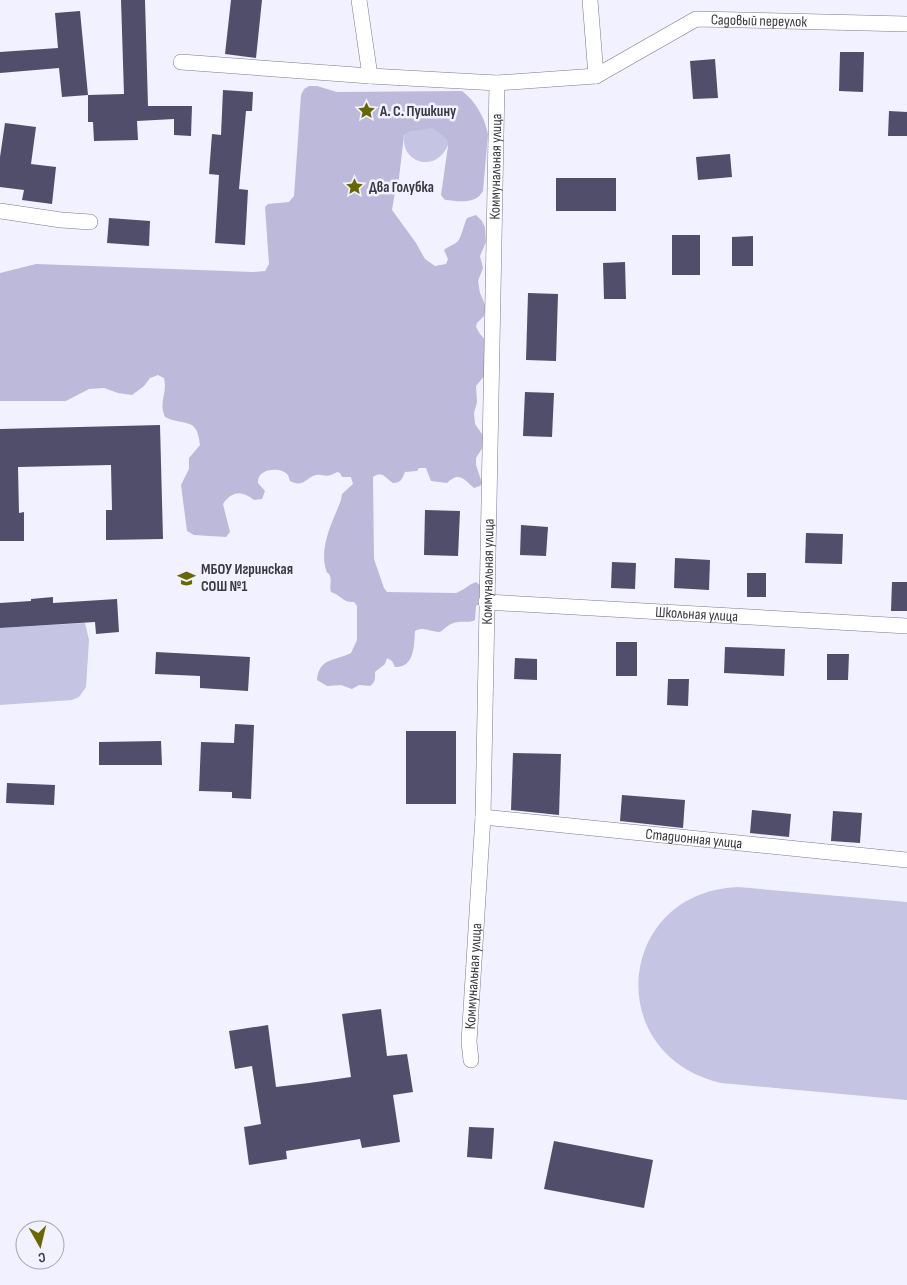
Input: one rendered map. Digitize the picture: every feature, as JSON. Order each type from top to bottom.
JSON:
[{"type":"street","points":[[359,0],[370,76]]},
{"type":"street","points":[[181,62],[497,83],[596,76],[590,0]]},
{"type":"street","name":"Садовый переулок","points":[[596,76],[696,20],[907,24]]},
{"type":"street","name":"Коммунальная улица","points":[[471,1060],[469,1042],[483,817],[497,83]]},
{"type":"street","points":[[0,211],[61,220],[90,222]]},
{"type":"street","name":"Школьная улица","points":[[486,602],[907,626]]},
{"type":"street","name":"Стадионная улица","points":[[483,817],[907,860]]},
{"type":"shaded area","points":[[309,86],[317,86],[337,92],[462,91],[479,110],[488,134],[483,191],[476,198],[461,201],[445,200],[441,195],[448,146],[447,139],[433,128],[411,131],[404,135],[399,178],[392,210],[425,259],[435,266],[446,264],[448,259],[444,250],[458,241],[467,218],[476,215],[485,227],[486,242],[480,256],[483,268],[478,281],[480,293],[486,307],[484,316],[477,323],[476,327],[487,342],[485,375],[476,386],[477,402],[474,413],[475,424],[484,440],[483,447],[476,458],[476,465],[482,483],[474,488],[464,479],[458,477],[451,479],[447,483],[431,481],[426,468],[405,472],[401,480],[396,483],[379,474],[373,477],[374,559],[387,592],[456,593],[476,582],[482,587],[482,602],[476,606],[475,620],[452,623],[440,632],[424,629],[415,631],[412,654],[406,664],[395,667],[392,661],[387,658],[385,664],[375,672],[375,680],[370,686],[359,685],[352,689],[341,685],[327,686],[317,680],[318,673],[325,663],[351,653],[357,640],[357,606],[354,602],[347,601],[331,592],[331,578],[324,561],[328,534],[342,494],[353,484],[351,477],[342,477],[337,472],[327,476],[316,475],[303,483],[298,483],[290,481],[288,475],[284,472],[270,470],[261,474],[259,478],[258,483],[265,491],[262,499],[254,500],[238,493],[230,496],[223,504],[230,532],[226,537],[194,535],[187,531],[181,485],[189,469],[189,458],[200,445],[193,426],[165,417],[162,406],[165,389],[164,378],[158,375],[150,378],[144,386],[132,395],[104,388],[89,389],[66,401],[0,401],[0,273],[36,264],[265,271],[269,264],[265,207],[268,204],[289,202],[294,196],[301,95],[304,89]]},
{"type":"shaded area","points":[[438,121],[449,142],[444,153],[436,159],[427,162],[411,157],[406,150],[404,140],[406,129]]},
{"type":"shaded area","points":[[85,623],[89,640],[86,687],[79,697],[72,700],[0,705],[0,628]]},
{"type":"shaded area","points":[[738,887],[907,902],[907,1100],[721,1083],[682,1067],[656,1041],[641,1010],[639,976],[647,944],[667,916],[697,896]]},
{"type":"building","points":[[121,0],[145,0],[148,106],[192,106],[191,136],[174,135],[174,119],[137,121],[138,140],[94,141],[93,122],[88,122],[88,95],[124,94]]},
{"type":"building","points":[[231,0],[262,0],[256,58],[225,54]]},
{"type":"building","points":[[80,11],[88,95],[62,97],[59,68],[0,73],[0,52],[58,48],[55,13]]},
{"type":"building","points":[[840,52],[864,52],[863,92],[839,91]]},
{"type":"building","points":[[715,59],[718,98],[693,99],[690,61]]},
{"type":"building","points":[[223,90],[253,92],[252,111],[246,111],[239,189],[248,190],[245,245],[215,243],[219,175],[209,174],[212,134],[221,135]]},
{"type":"building","points":[[889,111],[907,112],[907,136],[888,136]]},
{"type":"building","points":[[5,123],[36,127],[31,164],[56,167],[52,204],[22,200],[24,190],[0,187],[0,157]]},
{"type":"building","points":[[730,154],[732,177],[698,180],[696,157]]},
{"type":"building","points":[[556,178],[616,178],[616,211],[556,211]]},
{"type":"building","points":[[109,218],[150,221],[149,246],[107,243]]},
{"type":"building","points":[[672,235],[700,235],[700,275],[672,275]]},
{"type":"building","points":[[753,236],[753,266],[732,266],[732,237]]},
{"type":"building","points":[[625,262],[626,299],[604,299],[603,263]]},
{"type":"building","points":[[528,293],[558,294],[556,361],[526,360]]},
{"type":"building","points":[[525,392],[554,393],[552,437],[523,436]]},
{"type":"building","points":[[160,425],[163,539],[106,540],[106,510],[112,510],[111,465],[18,467],[19,513],[24,512],[24,541],[0,541],[0,429]]},
{"type":"building","points":[[425,510],[460,511],[458,556],[424,555]]},
{"type":"building","points":[[521,525],[548,527],[546,556],[520,555]]},
{"type":"building","points":[[806,533],[843,534],[842,564],[805,563]]},
{"type":"building","points":[[675,558],[710,560],[709,590],[674,588]]},
{"type":"building","points":[[612,562],[636,563],[635,589],[611,588]]},
{"type":"building","points":[[747,573],[766,573],[766,597],[747,597]]},
{"type":"building","points":[[892,582],[907,582],[907,611],[891,611]]},
{"type":"building","points":[[53,597],[53,603],[117,599],[119,632],[96,634],[95,622],[0,628],[0,603]]},
{"type":"building","points":[[616,642],[637,642],[637,676],[616,676]]},
{"type":"building","points":[[725,647],[785,649],[784,676],[724,673]]},
{"type":"building","points":[[156,652],[250,657],[248,691],[200,688],[200,676],[155,674]]},
{"type":"building","points":[[827,654],[849,654],[848,680],[827,680]]},
{"type":"building","points":[[515,658],[537,659],[537,680],[514,679]]},
{"type":"building","points":[[668,679],[689,679],[688,706],[667,705]]},
{"type":"building","points":[[235,724],[254,725],[251,799],[232,798],[232,792],[199,791],[201,742],[234,743]]},
{"type":"building","points":[[406,731],[456,731],[456,804],[406,804]]},
{"type":"building","points":[[161,741],[162,765],[99,765],[99,742]]},
{"type":"building","points":[[513,753],[561,754],[559,815],[511,810]]},
{"type":"building","points":[[7,783],[55,785],[54,805],[6,803]]},
{"type":"building","points":[[622,795],[685,800],[683,828],[620,821]]},
{"type":"building","points":[[752,810],[791,814],[789,837],[750,833]]},
{"type":"building","points":[[833,811],[862,813],[860,843],[831,841]]},
{"type":"building","points":[[381,1009],[387,1056],[407,1054],[413,1092],[393,1095],[400,1142],[362,1148],[360,1139],[286,1151],[287,1159],[249,1165],[244,1127],[261,1124],[252,1066],[235,1069],[229,1031],[268,1025],[276,1087],[351,1077],[342,1014]]},
{"type":"building","points":[[469,1127],[494,1128],[492,1159],[467,1157]]},
{"type":"building","points":[[554,1141],[653,1160],[644,1208],[544,1189]]},
{"type":"place","name":"А. С. Пушкину","points":[[366,111]]},
{"type":"place","name":"Два Голубка","points":[[355,187]]},
{"type":"place","name":"МБОУ Игринская СОШ №1","points":[[187,578]]}]
